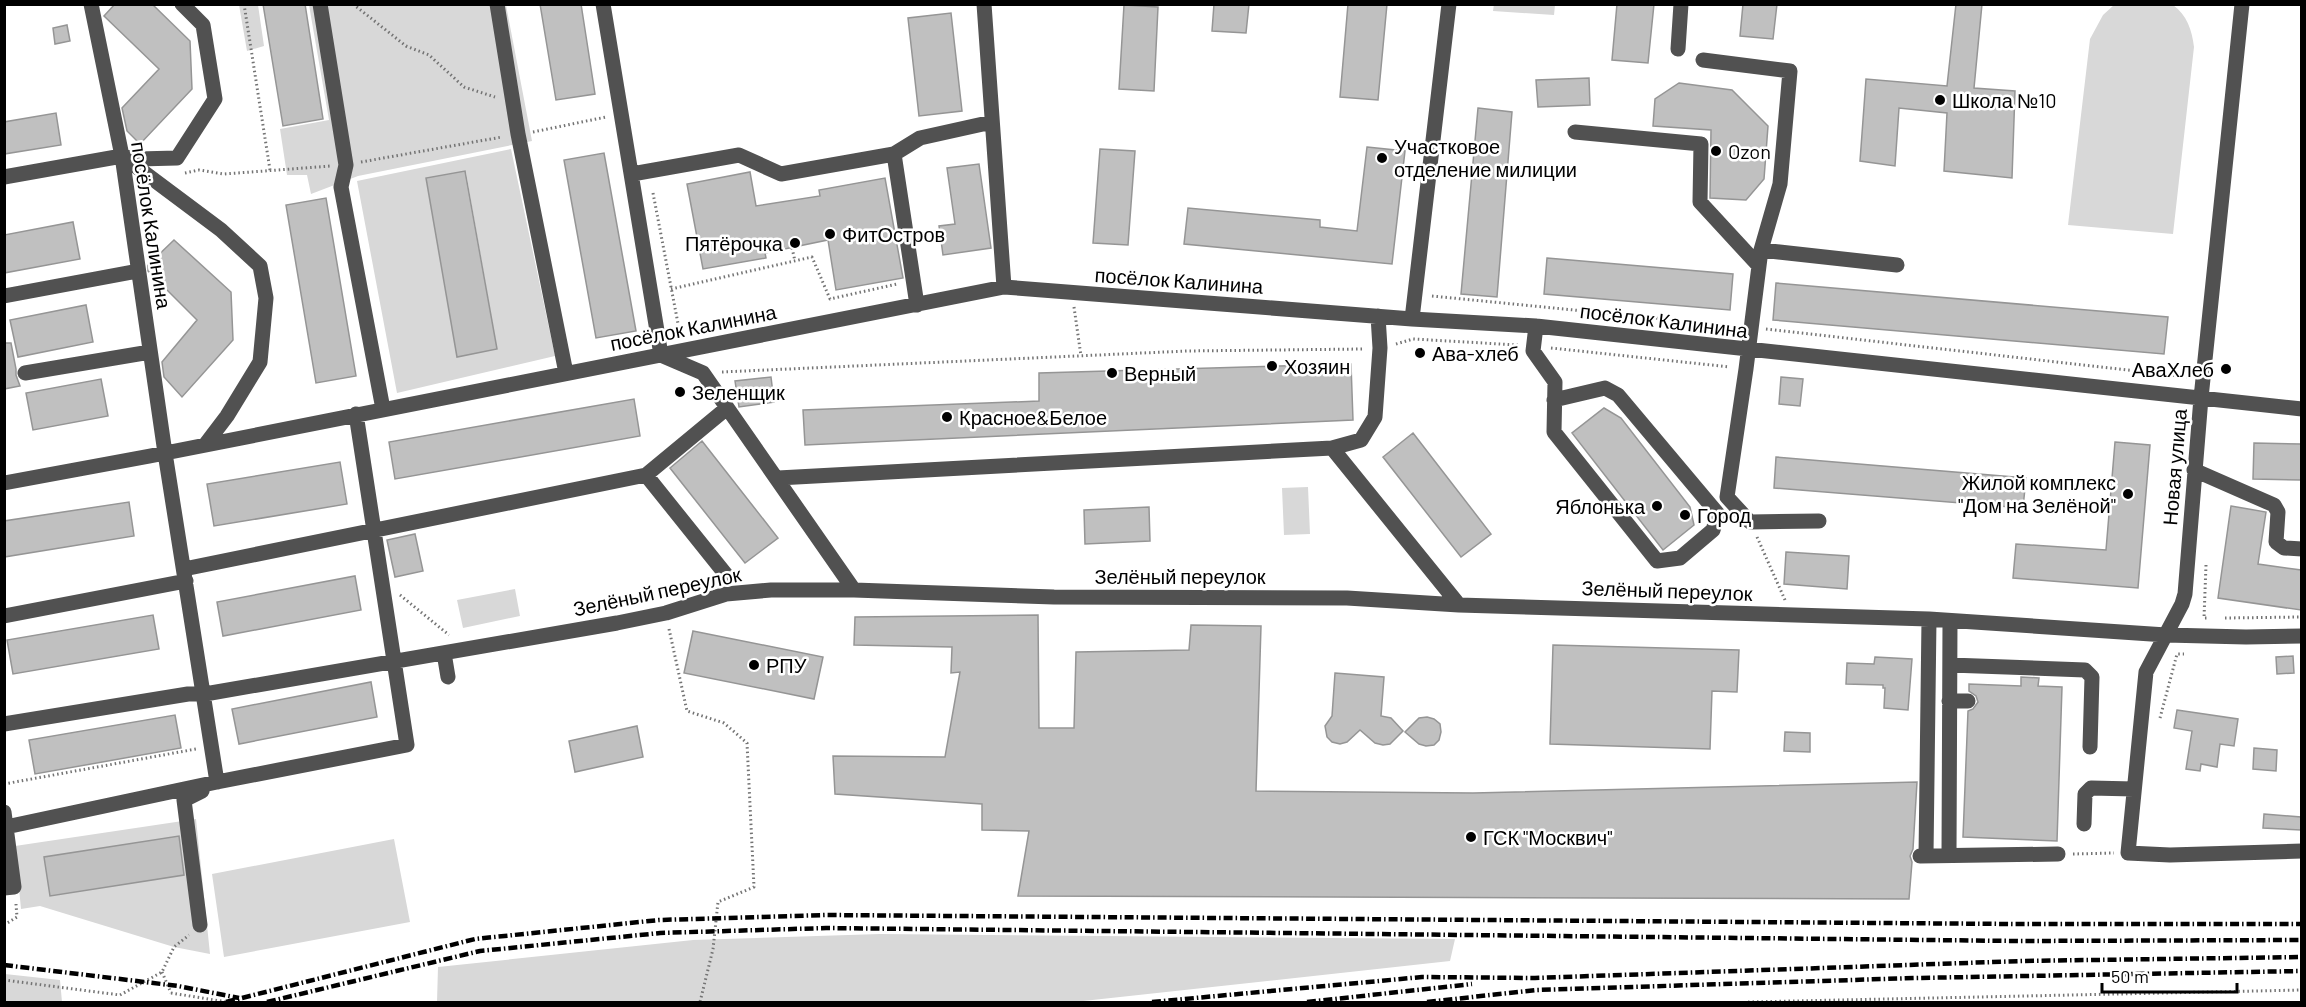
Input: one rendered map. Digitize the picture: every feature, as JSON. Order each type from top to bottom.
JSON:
[{"type":"street","name":"посёлок Калинина","points":[[92,4],[122,156],[165,453],[218,782]]},
{"type":"street","points":[[4,177],[122,156],[138,159],[177,158],[215,99],[203,25],[182,4]]},
{"type":"street","points":[[320,4],[346,165],[341,187],[383,409]]},
{"type":"street","points":[[497,4],[518,134],[567,373]]},
{"type":"street","points":[[603,4],[661,355],[703,373],[854,590]]},
{"type":"street","points":[[984,4],[1004,287]]},
{"type":"street","points":[[1412,319],[1449,4]]},
{"type":"street","points":[[1677,50],[1681,4]]},
{"type":"street","name":"Новая улица","points":[[2128,853],[2146,672],[2185,594],[2194,470],[2242,4]]},
{"type":"street","points":[[1703,60],[1790,71],[1779,184],[1761,250],[1727,497],[1750,522],[1819,521]]},
{"type":"street","points":[[632,174],[739,155],[781,174],[894,154],[920,138],[992,122]]},
{"type":"street","points":[[1575,132],[1701,144],[1700,202],[1759,266]]},
{"type":"street","points":[[894,154],[917,304]]},
{"type":"street","points":[[122,156],[222,230],[260,266],[266,298],[260,362],[226,417],[205,445]]},
{"type":"street","points":[[1761,250],[1897,265]]},
{"type":"street","points":[[4,296],[138,271]]},
{"type":"street","name":"посёлок Калинина","points":[[165,453],[1004,287],[1536,327],[2301,409]]},
{"type":"street","points":[[778,478],[1332,448],[1361,440],[1375,417],[1380,348],[1378,316]]},
{"type":"street","points":[[1536,327],[1533,351],[1555,382],[1554,400],[1554,432],[1657,561],[1680,558],[1713,530],[1718,514],[1618,395],[1605,388],[1554,400]]},
{"type":"street","points":[[25,374],[150,352]]},
{"type":"street","points":[[4,615],[375,530],[646,475],[727,408]]},
{"type":"street","points":[[9,888],[5,820],[407,745],[356,414]]},
{"type":"street","points":[[1332,448],[1459,605]]},
{"type":"street","points":[[4,483],[165,453]]},
{"type":"street","points":[[2194,470],[2274,505],[2278,512],[2276,542],[2284,548],[2301,549]]},
{"type":"street","points":[[646,475],[727,576]]},
{"type":"street","name":"Зелёный переулок","points":[[4,724],[188,694],[204,694],[444,653],[666,613],[726,594],[771,590],[854,590],[1054,597],[1347,598],[1459,605],[1929,619],[2166,635],[2301,636]]},
{"type":"street","points":[[1929,619],[1923,856],[2058,854]]},
{"type":"street","points":[[1949,855],[1950,621]]},
{"type":"street","points":[[444,653],[448,676]]},
{"type":"street","points":[[1950,665],[2085,670],[2092,677],[2090,747]]},
{"type":"street","points":[[1949,700],[1968,701]]},
{"type":"street","points":[[200,925],[184,800],[218,782]]},
{"type":"street","points":[[2084,824],[2087,790],[2091,788],[2134,789]]},
{"type":"street","points":[[2128,853],[2170,855],[2301,851]]},
{"type":"path","points":[[244,4],[270,170]]},
{"type":"path","points":[[353,4],[406,46],[429,55],[464,87],[495,97],[512,97]]},
{"type":"path","points":[[178,174],[199,170],[224,174],[346,165],[622,114]]},
{"type":"path","points":[[649,171],[683,350]]},
{"type":"path","points":[[792,248],[795,261]]},
{"type":"path","points":[[671,289],[812,257],[830,299],[914,280]]},
{"type":"path","points":[[1072,293],[1081,356]]},
{"type":"path","points":[[1415,294],[1751,327],[2203,379]]},
{"type":"path","points":[[703,373],[1187,351],[1380,348],[1413,339],[1533,346],[1746,369]]},
{"type":"path","points":[[1750,522],[1792,615]]},
{"type":"path","points":[[2206,559],[2204,618],[2301,617]]},
{"type":"path","points":[[382,581],[466,649]]},
{"type":"path","points":[[666,613],[687,711],[724,723],[747,744],[754,887],[718,902],[713,949],[700,1002]]},
{"type":"path","points":[[2159,721],[2177,654],[2194,653]]},
{"type":"path","points":[[4,784],[212,746]]},
{"type":"path","points":[[2058,854],[2128,853]]},
{"type":"path","points":[[4,925],[17,917],[9,888]]},
{"type":"path","points":[[4,980],[120,995],[162,972],[174,947]]},
{"type":"path","points":[[162,972],[171,993],[227,1002]]},
{"type":"path","points":[[1748,1002],[2301,990]]},
{"type":"path","points":[[1950,1002],[1951,997]]},
{"type":"shaded area","points":[[1494,4],[1555,5],[1554,15],[1493,11]]},
{"type":"shaded area","points":[[239,5],[258,5],[264,46],[247,51]]},
{"type":"shaded area","points":[[309,5],[506,5],[532,141],[358,176],[311,194],[307,175],[287,175],[280,129],[329,120]]},
{"type":"shaded area","points":[[2114,5],[2173,5],[2185,18],[2192,35],[2194,47],[2173,234],[2068,225],[2090,39],[2103,15]]},
{"type":"shaded area","points":[[511,149],[555,356],[397,393],[357,181]],"holes":[[[466,172],[497,349],[457,356],[426,179]]]},
{"type":"shaded area","points":[[1308,487],[1310,534],[1284,535],[1282,488]]},
{"type":"shaded area","points":[[515,589],[520,616],[463,628],[457,600]]},
{"type":"shaded area","points":[[196,819],[210,954],[174,947],[40,906],[21,909],[15,846]]},
{"type":"shaded area","points":[[394,839],[410,922],[224,957],[212,874]]},
{"type":"shaded area","points":[[880,934],[1455,939],[1450,961],[1074,1002],[437,1002],[438,967],[693,940]]},
{"type":"shaded area","points":[[5,974],[60,980],[62,1002],[5,1002]]},
{"type":"building","points":[[115,4],[152,4],[190,41],[192,89],[140,144],[127,131],[122,108],[159,69],[104,16]]},
{"type":"building","points":[[263,4],[305,4],[323,119],[283,126]]},
{"type":"building","points":[[540,4],[581,4],[595,94],[556,100]]},
{"type":"building","points":[[1214,4],[1249,4],[1246,33],[1212,31]]},
{"type":"building","points":[[1348,4],[1387,4],[1378,100],[1340,97]]},
{"type":"building","points":[[1617,4],[1654,4],[1648,63],[1612,60]]},
{"type":"building","points":[[1743,4],[1777,4],[1773,39],[1740,36]]},
{"type":"building","name":"Школа №10","points":[[1956,4],[1982,4],[1974,88],[2015,91],[2012,178],[1944,171],[1947,113],[1899,108],[1895,166],[1860,161],[1866,79],[1947,86]]},
{"type":"building","points":[[1124,5],[1158,7],[1154,91],[1119,89]]},
{"type":"building","points":[[951,13],[962,111],[919,116],[908,18]]},
{"type":"building","points":[[67,25],[70,41],[55,44],[53,28]]},
{"type":"building","points":[[1589,78],[1590,105],[1538,107],[1536,80]]},
{"type":"building","points":[[1679,83],[1732,90],[1768,126],[1764,179],[1746,200],[1710,198],[1711,130],[1653,126],[1655,99]]},
{"type":"building","points":[[1478,108],[1512,112],[1497,297],[1461,294]]},
{"type":"building","points":[[56,113],[61,145],[4,154],[4,122]]},
{"type":"building","points":[[1367,147],[1405,151],[1392,264],[1184,244],[1188,208],[1320,220],[1320,227],[1357,231]]},
{"type":"building","points":[[1100,149],[1135,151],[1128,245],[1093,243]]},
{"type":"building","points":[[604,153],[636,331],[596,338],[564,160]]},
{"type":"building","points":[[979,164],[991,248],[943,255],[939,226],[955,224],[947,168]]},
{"type":"building","points":[[465,171],[497,349],[457,357],[426,178]]},
{"type":"building","points":[[750,172],[756,206],[820,196],[819,190],[885,178],[903,278],[836,290],[828,240],[765,253],[766,258],[703,269],[687,184]]},
{"type":"building","points":[[326,198],[356,376],[316,383],[286,205]]},
{"type":"building","points":[[73,222],[80,259],[4,273],[4,235]]},
{"type":"building","points":[[174,240],[231,292],[233,340],[182,397],[164,377],[162,362],[197,320],[148,271],[148,265]]},
{"type":"building","points":[[1547,258],[1733,274],[1730,310],[1544,294]]},
{"type":"building","points":[[1776,283],[2168,317],[2164,354],[1773,320]]},
{"type":"building","points":[[86,305],[93,342],[18,357],[10,320]]},
{"type":"building","points":[[4,343],[11,343],[20,386],[4,389]]},
{"type":"building","points":[[1351,364],[1353,420],[805,445],[803,410],[1039,401],[1039,373]]},
{"type":"building","points":[[771,377],[774,402],[739,407],[735,381]]},
{"type":"building","points":[[1781,377],[1803,379],[1800,406],[1779,404]]},
{"type":"building","points":[[101,379],[108,416],[33,430],[26,393]]},
{"type":"building","points":[[634,399],[640,436],[395,479],[389,442]]},
{"type":"building","points":[[1604,408],[1621,418],[1690,507],[1694,525],[1663,550],[1572,433]]},
{"type":"building","points":[[1413,433],[1491,534],[1461,557],[1383,457]]},
{"type":"building","points":[[702,441],[778,538],[745,563],[670,468]]},
{"type":"building","name":"Жилой комплекс \"Дом на Зелёной\"","points":[[2115,442],[2150,445],[2138,588],[2013,578],[2016,544],[2106,550]]},
{"type":"building","points":[[2254,443],[2301,444],[2301,480],[2253,479]]},
{"type":"building","points":[[1776,457],[2026,478],[2023,508],[1774,488]]},
{"type":"building","points":[[340,462],[347,504],[214,526],[207,484]]},
{"type":"building","points":[[129,502],[134,536],[4,557],[4,521]]},
{"type":"building","points":[[2231,506],[2266,512],[2258,564],[2301,570],[2301,610],[2218,598]]},
{"type":"building","points":[[1149,507],[1150,541],[1085,544],[1084,510]]},
{"type":"building","points":[[415,534],[423,571],[395,577],[387,540]]},
{"type":"building","points":[[1786,552],[1849,556],[1847,589],[1784,584]]},
{"type":"building","points":[[355,576],[361,610],[223,636],[217,602]]},
{"type":"building","points":[[153,615],[159,649],[13,674],[7,640]]},
{"type":"building","points":[[1038,615],[1039,728],[1074,728],[1076,652],[1189,650],[1191,625],[1261,626],[1256,791],[1473,793],[1917,782],[1913,849],[1910,856],[1912,862],[1909,899],[1018,896],[1029,831],[982,830],[982,804],[835,794],[833,756],[945,757],[960,672],[951,673],[952,647],[854,645],[855,617]]},
{"type":"building","name":"РПУ","points":[[693,631],[823,657],[814,699],[684,673]]},
{"type":"building","points":[[1553,645],[1739,650],[1737,692],[1712,691],[1710,749],[1550,744]]},
{"type":"building","points":[[2293,656],[2294,673],[2277,674],[2276,657]]},
{"type":"building","points":[[1875,657],[1912,659],[1908,710],[1884,708],[1885,688],[1883,685],[1846,684],[1847,663],[1874,664]]},
{"type":"building","points":[[1335,673],[1384,677],[1381,716],[1391,718],[1403,731],[1390,744],[1375,743],[1360,730],[1347,742],[1340,744],[1332,742],[1327,737],[1325,726],[1332,716]]},
{"type":"building","points":[[2021,677],[2039,678],[2038,686],[2062,687],[2057,841],[1963,837],[1968,711],[1973,709],[1978,702],[1976,696],[1969,691],[1969,684],[2021,686]]},
{"type":"building","points":[[371,682],[377,717],[239,744],[232,709]]},
{"type":"building","points":[[2177,710],[2238,719],[2234,746],[2220,744],[2217,767],[2201,764],[2200,771],[2186,769],[2192,731],[2174,728]]},
{"type":"building","points":[[175,715],[181,748],[35,774],[29,740]]},
{"type":"building","points":[[1427,717],[1440,724],[1441,732],[1439,740],[1434,745],[1426,746],[1419,744],[1405,732],[1419,718]]},
{"type":"building","points":[[637,726],[643,757],[575,772],[569,741]]},
{"type":"building","points":[[1785,732],[1810,733],[1810,752],[1784,751]]},
{"type":"building","points":[[2254,748],[2277,750],[2276,771],[2253,769]]},
{"type":"building","points":[[2264,814],[2301,817],[2301,830],[2263,828]]},
{"type":"building","points":[[179,836],[184,875],[50,896],[44,857]]},
{"type":"railway","points":[[226,1002],[475,939],[659,920],[827,915],[2302,924]]},
{"type":"railway","points":[[267,1002],[480,951],[660,933],[826,928],[2019,941],[2302,940]]},
{"type":"railway","points":[[1152,1002],[1422,977],[1535,978],[2022,961],[2302,957]]},
{"type":"railway","points":[[4,965],[178,986],[239,998]]},
{"type":"railway","points":[[1427,1002],[1536,990],[1915,978],[2302,971]]},
{"type":"railway","points":[[1307,1002],[1472,984]]},
{"type":"place","name":"Школа №10","points":[[1940,100]]},
{"type":"place","name":"Ozon","points":[[1716,151]]},
{"type":"place","name":"Участковое отделение милиции","points":[[1382,158]]},
{"type":"place","name":"ФитОстров","points":[[830,234]]},
{"type":"place","name":"Пятёрочка","points":[[795,243]]},
{"type":"place","name":"Ава-хлеб","points":[[1420,353]]},
{"type":"place","name":"Хозяин","points":[[1272,366]]},
{"type":"place","name":"АваХлеб","points":[[2226,369]]},
{"type":"place","name":"Верный","points":[[1112,373]]},
{"type":"place","name":"Зеленщик","points":[[680,392]]},
{"type":"place","name":"Красное&Белое","points":[[947,417]]},
{"type":"place","name":"Жилой комплекс \"Дом на Зелёной\"","points":[[2128,494]]},
{"type":"place","name":"Яблонька","points":[[1657,506]]},
{"type":"place","name":"Город","points":[[1685,515]]},
{"type":"place","name":"РПУ","points":[[754,665]]},
{"type":"place","name":"ГСК \"Москвич\"","points":[[1471,837]]}]
